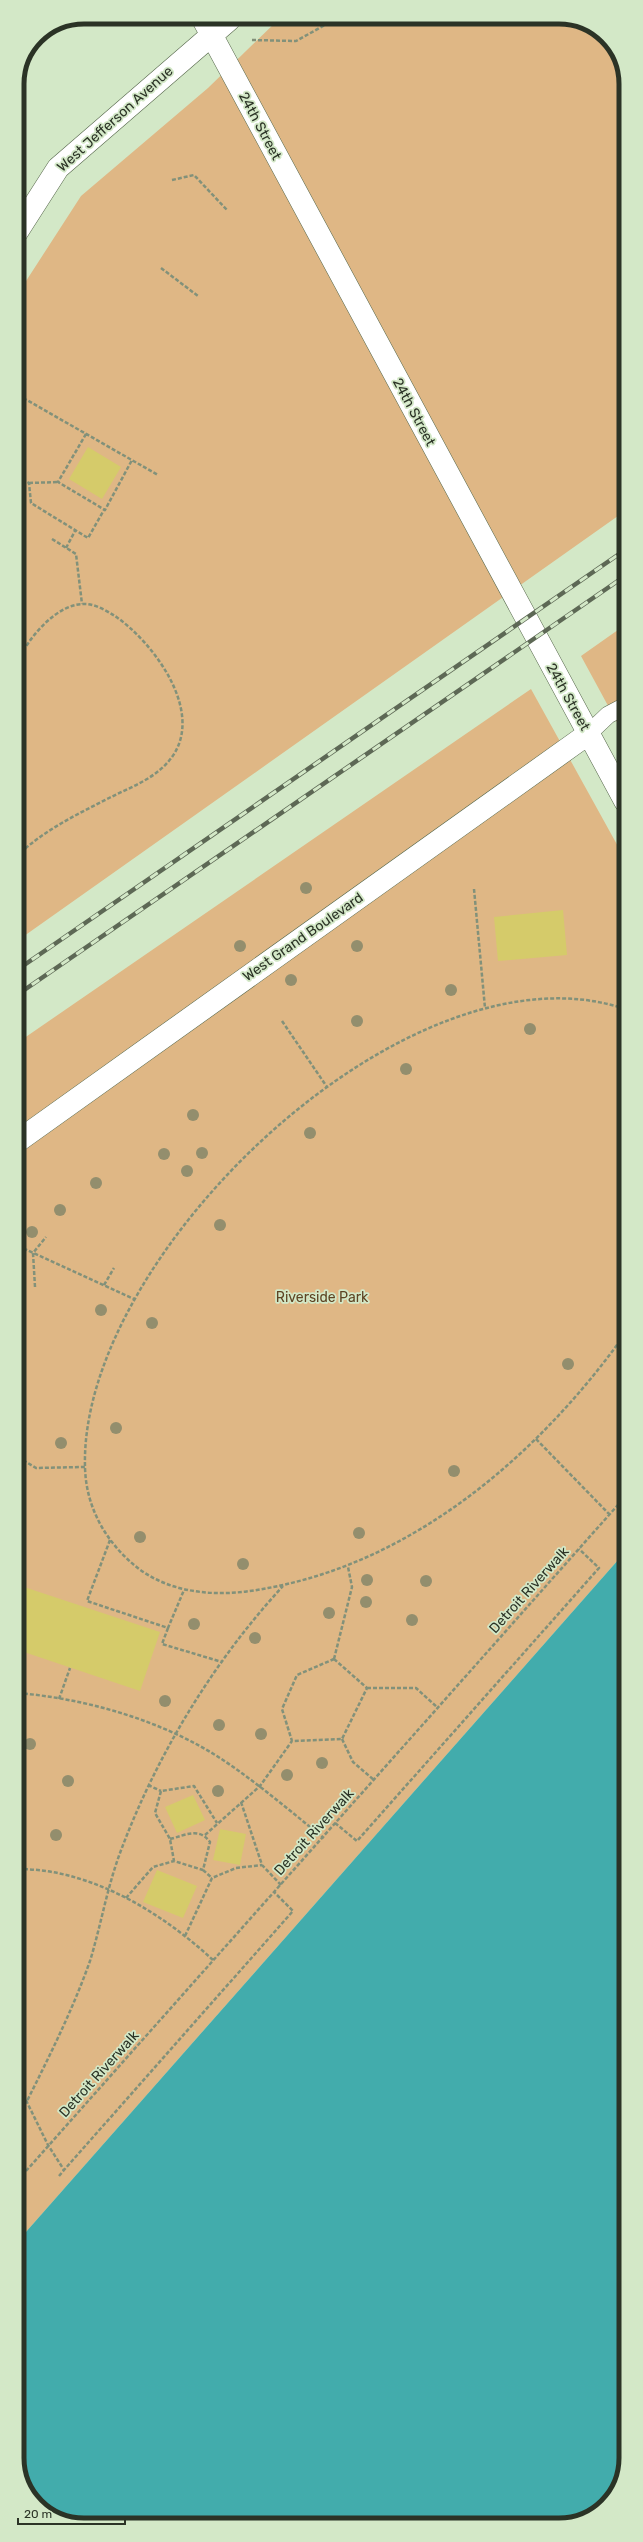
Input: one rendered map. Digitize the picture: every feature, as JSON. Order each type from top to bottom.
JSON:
[{"type":"street","name":"West Jefferson Avenue","points":[[24,221],[58,168],[208,28],[218,24]]},
{"type":"street","name":"24th Street","points":[[208,28],[619,790]]},
{"type":"street","name":"West Grand Boulevard","points":[[24,1137],[588,734]]},
{"type":"lane","points":[[588,734],[608,715],[619,709]]},
{"type":"path","points":[[252,40],[296,41],[327,24]]},
{"type":"path","points":[[172,180],[194,175],[227,210]]},
{"type":"path","points":[[161,268],[198,296]]},
{"type":"path","points":[[24,398],[158,475]]},
{"type":"path","points":[[58,482],[86,434]]},
{"type":"path","points":[[29,483],[31,503],[88,538],[132,460]]},
{"type":"path","points":[[24,480],[29,483],[58,482],[104,510]]},
{"type":"path","points":[[66,548],[75,531]]},
{"type":"path","points":[[52,539],[76,554],[82,604]]},
{"type":"path","points":[[24,651],[43,626],[64,610],[82,604],[104,610],[122,621],[150,648],[173,685],[180,703],[182,733],[178,747],[172,758],[151,776],[57,825],[24,851]]},
{"type":"path","points":[[474,889],[485,1008]]},
{"type":"path","points":[[594,1001],[563,998],[523,1001],[485,1008],[441,1022],[400,1042],[327,1087],[270,1133],[220,1181],[182,1225],[134,1299],[110,1348],[95,1395],[88,1429],[85,1467],[89,1498],[101,1529],[123,1556],[148,1575],[184,1590],[196,1593],[245,1593],[284,1586],[348,1567],[399,1542],[436,1519],[487,1482],[536,1439],[580,1391],[619,1342]]},
{"type":"path","points":[[602,1001],[619,1007]]},
{"type":"path","points":[[282,1021],[327,1087]]},
{"type":"path","points":[[35,1287],[33,1253],[46,1237]]},
{"type":"path","points":[[24,1249],[134,1299]]},
{"type":"path","points":[[104,1285],[114,1268]]},
{"type":"path","points":[[536,1439],[610,1515]]},
{"type":"path","points":[[24,1461],[36,1468],[85,1467]]},
{"type":"path","name":"Detroit Riverwalk","points":[[24,2173],[280,1885],[324,1838],[335,1823],[619,1505]]},
{"type":"path","points":[[110,1540],[87,1601],[168,1628]]},
{"type":"path","points":[[335,1823],[357,1840],[599,1568],[579,1549]]},
{"type":"path","points":[[334,1659],[352,1587],[348,1567]]},
{"type":"path","points":[[24,2104],[27,2102],[76,1999],[90,1959],[120,1854],[148,1785],[176,1734],[249,1622],[284,1586]]},
{"type":"path","points":[[184,1590],[162,1644],[222,1662]]},
{"type":"path","points":[[334,1659],[367,1688],[416,1688],[438,1708]]},
{"type":"path","points":[[292,1741],[282,1709],[297,1675],[334,1659]]},
{"type":"path","points":[[59,1699],[70,1668]]},
{"type":"path","points":[[342,1740],[367,1688]]},
{"type":"path","points":[[24,1694],[59,1699],[128,1716],[176,1734],[222,1760],[260,1786],[324,1838]]},
{"type":"path","points":[[292,1741],[342,1740]]},
{"type":"path","points":[[342,1740],[353,1762],[374,1780]]},
{"type":"path","points":[[205,1835],[260,1786],[292,1741]]},
{"type":"path","points":[[148,1785],[161,1791],[194,1786],[217,1823]]},
{"type":"path","points":[[161,1791],[155,1813],[170,1839],[174,1861]]},
{"type":"path","points":[[241,1802],[262,1866],[280,1885]]},
{"type":"path","points":[[170,1839],[195,1832],[205,1835],[210,1842],[203,1870]]},
{"type":"path","points":[[126,1898],[154,1867],[174,1861],[203,1870],[212,1878]]},
{"type":"path","points":[[185,1936],[212,1878],[236,1868],[262,1866]]},
{"type":"path","points":[[24,1870],[69,1876],[109,1890],[126,1898],[154,1914],[185,1936],[214,1960]]},
{"type":"path","points":[[59,2176],[293,1911],[274,1892]]},
{"type":"path","points":[[24,2096],[48,2145],[64,2170]]},
{"type":"green space","points":[[274,24],[563,24],[571,25],[593,34],[607,47],[616,64],[619,84],[619,515],[24,936],[24,284],[81,196],[208,88]]},
{"type":"green space","points":[[619,629],[619,726],[581,656]]},
{"type":"green space","name":"Riverside Park","points":[[531,689],[619,848],[619,1559],[24,2234],[24,1038]]},
{"type":"water","points":[[619,1559],[619,2458],[616,2478],[607,2495],[593,2508],[571,2517],[560,2518],[80,2518],[68,2516],[54,2510],[36,2495],[25,2470],[24,2234]]},
{"type":"building","points":[[88,447],[121,467],[102,499],[69,479]]},
{"type":"building","points":[[563,910],[567,955],[498,961],[494,917]]},
{"type":"building","points":[[24,1587],[160,1632],[140,1691],[24,1652]]},
{"type":"building","points":[[193,1795],[205,1820],[177,1833],[165,1807]]},
{"type":"building","points":[[220,1829],[246,1834],[240,1865],[213,1860]]},
{"type":"building","points":[[157,1870],[197,1886],[183,1918],[143,1902]]},
{"type":"railway","points":[[24,965],[619,554]]},
{"type":"railway","points":[[24,990],[619,580]]}]
